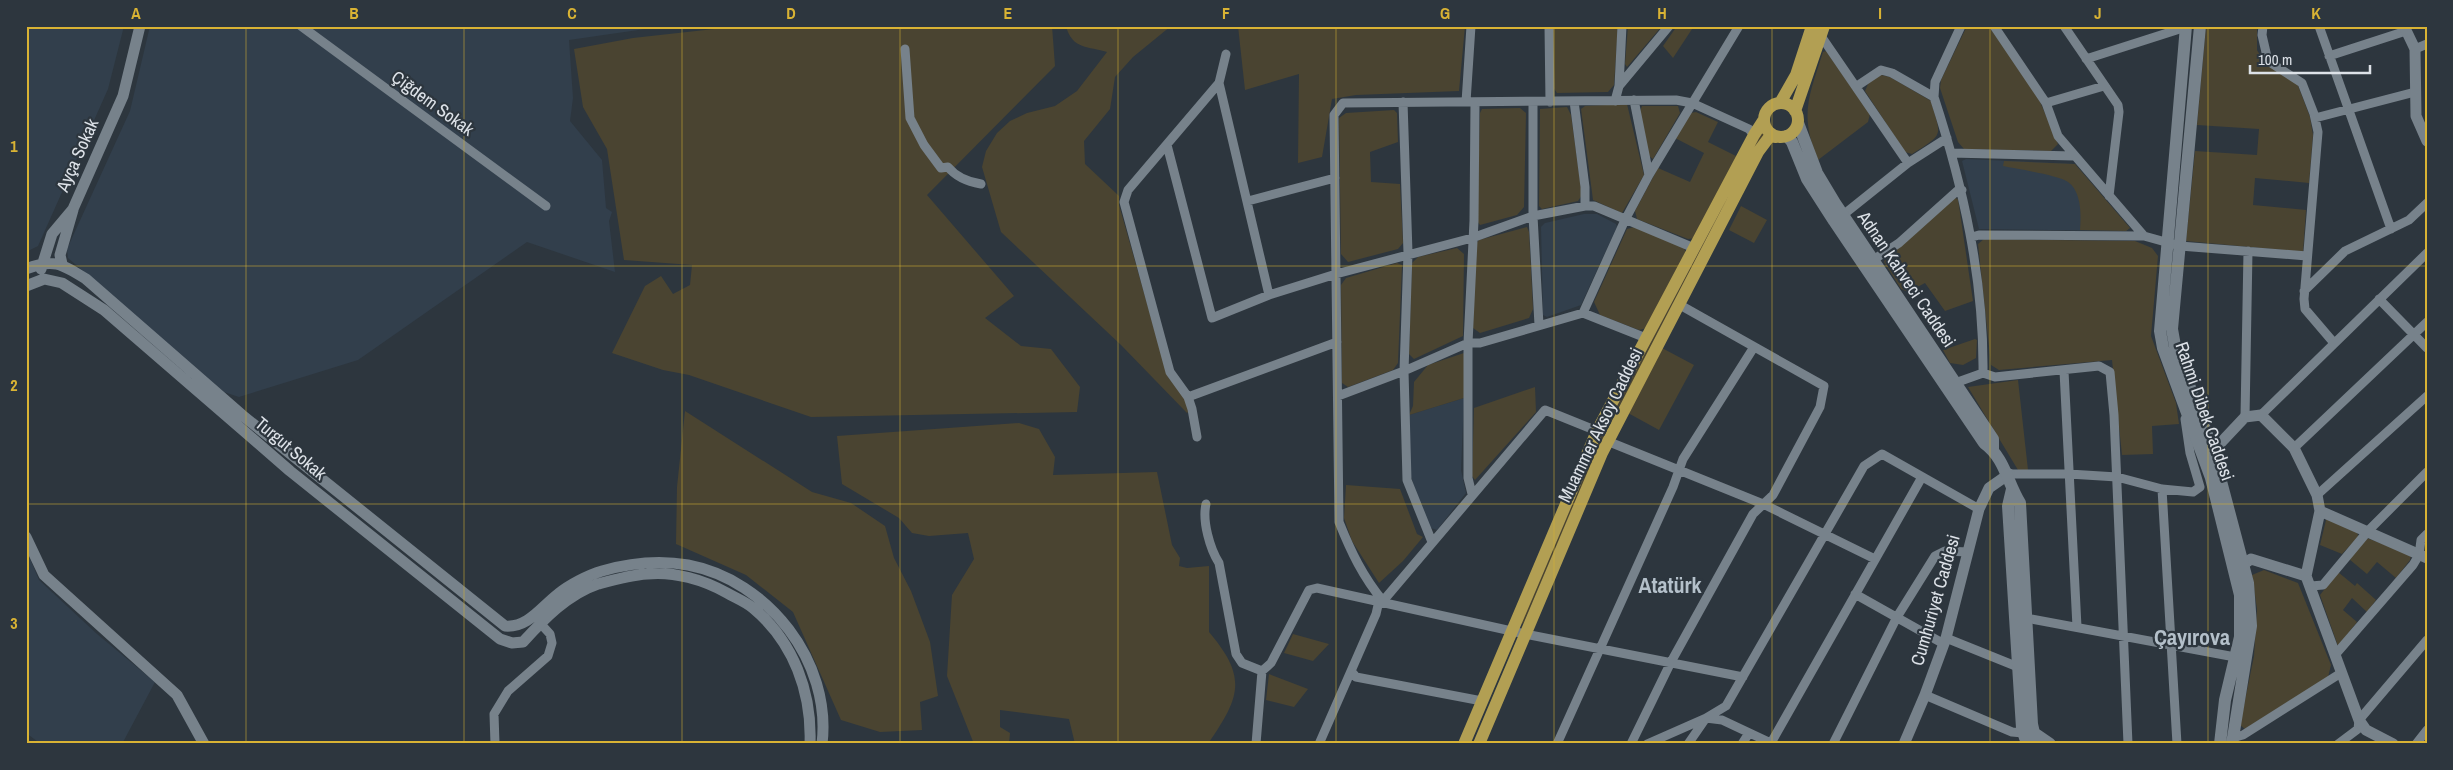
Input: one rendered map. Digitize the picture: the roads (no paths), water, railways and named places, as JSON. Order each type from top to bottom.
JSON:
[{"type":"main road","points":[[1464,744],[1597,431],[1763,121],[1766,111],[1780,103],[1796,75],[1812,26]]},
{"type":"main road","name":"Rahmi Dibek Caddesi","points":[[2200,26],[2161,340],[2211,478],[2238,584],[2241,621],[2225,700],[2220,744]]},
{"type":"main road","name":"Rahmi Dibek Caddesi","points":[[2186,27],[2173,245],[2173,338],[2213,451],[2244,564],[2251,600],[2251,626],[2232,741]]},
{"type":"main road","points":[[1763,121],[1767,131],[1782,137],[1794,131],[1823,31]]},
{"type":"main road","points":[[1780,103],[1789,105],[1797,117]]},
{"type":"main road","name":"Adnan Kahveci Caddesi","points":[[1797,117],[1817,173],[1842,214],[1993,439],[1993,450]]},
{"type":"main road","name":"Muammer Aksoy Caddesi","points":[[1479,744],[1608,441],[1758,152],[1770,136],[1782,137]]},
{"type":"main road","name":"Adnan Kahveci Caddesi","points":[[1782,137],[1792,142],[1807,179],[1834,221],[1984,444],[1993,450],[2009,474],[2012,489],[2020,503],[2032,724],[2034,733],[2050,744]]},
{"type":"main road","points":[[2012,489],[2008,506],[2023,733],[2025,738],[2033,744]]},
{"type":"street","name":"Ayça Sokak","points":[[41,279],[43,262],[52,234],[73,209],[123,96],[140,26]]},
{"type":"street","name":"Çiğdem Sokak","points":[[301,26],[546,206]]},
{"type":"street","points":[[1471,26],[1474,221],[1468,343],[1468,478],[1472,494]]},
{"type":"street","points":[[1549,26],[1550,102]]},
{"type":"street","points":[[1615,101],[1619,86],[1622,26]]},
{"type":"street","points":[[1619,86],[1669,26]]},
{"type":"street","points":[[1583,313],[1625,220],[1649,175],[1739,26]]},
{"type":"street","points":[[1961,26],[1935,82],[1934,97],[1962,190],[1972,237],[1984,346],[1983,373]]},
{"type":"street","points":[[1994,26],[2046,103],[2058,136],[2144,236]]},
{"type":"street","points":[[2064,26],[2119,112],[2109,196]]},
{"type":"street","points":[[2262,26],[2262,35],[2268,61],[2302,83],[2315,118],[2318,132],[2304,291],[2305,309],[2334,343]]},
{"type":"street","points":[[2319,26],[2391,229]]},
{"type":"street","points":[[2086,59],[2186,27]]},
{"type":"street","points":[[2330,56],[2405,29],[2415,48],[2416,116],[2427,141]]},
{"type":"street","points":[[1823,31],[1908,163]]},
{"type":"street","points":[[2415,48],[2427,44]]},
{"type":"street","points":[[905,49],[910,118],[924,145],[941,168],[948,168],[966,179],[981,184]]},
{"type":"street","points":[[1226,54],[1220,84],[1269,295]]},
{"type":"street","points":[[1857,86],[1881,70],[1892,73],[1934,97]]},
{"type":"street","points":[[1197,437],[1188,397],[1170,372],[1124,202],[1128,190],[1220,84]]},
{"type":"street","points":[[2046,103],[2104,86]]},
{"type":"street","points":[[2315,118],[2415,92]]},
{"type":"street","points":[[1634,100],[1649,175]]},
{"type":"street","points":[[1381,601],[1366,581],[1351,553],[1339,522],[1334,115],[1338,108],[1343,103],[1676,100],[1692,102],[1749,129],[1754,135]]},
{"type":"street","points":[[1574,101],[1586,187],[1586,206]]},
{"type":"street","points":[[1403,102],[1408,253],[1404,371],[1407,480],[1432,542]]},
{"type":"street","points":[[1533,102],[1533,216],[1539,325]]},
{"type":"street","points":[[1842,214],[1908,163],[1947,138]]},
{"type":"street","points":[[1167,145],[1212,318],[1269,295],[1336,274],[1408,253],[1472,238],[1533,216],[1586,206],[1594,206],[1694,248]]},
{"type":"street","points":[[1951,153],[2074,156]]},
{"type":"street","points":[[1248,201],[1335,178]]},
{"type":"street","points":[[1873,260],[1899,243],[1957,192],[1962,190]]},
{"type":"street","points":[[2304,291],[2345,251],[2409,220],[2427,203]]},
{"type":"street","points":[[26,286],[51,272],[59,261],[73,209]]},
{"type":"street","points":[[1972,237],[1979,235],[2144,236],[2173,245],[2307,256]]},
{"type":"street","points":[[2244,417],[2248,251]]},
{"type":"street","points":[[2213,451],[2244,417],[2261,415],[2427,253]]},
{"type":"street","points":[[26,269],[43,262],[59,261],[86,279],[122,309],[238,418]]},
{"type":"street","name":"Turgut Sokak","points":[[41,279],[62,283],[104,310],[238,418],[505,626],[509,626]]},
{"type":"street","points":[[2379,299],[2427,348]]},
{"type":"street","points":[[1631,744],[1671,662],[1752,514],[1773,495],[1820,407],[1824,386],[1680,305]]},
{"type":"street","points":[[1338,396],[1404,371],[1468,343],[1480,343],[1583,313],[1646,338]]},
{"type":"street","points":[[2294,448],[2427,322]]},
{"type":"street","points":[[1188,397],[1337,342]]},
{"type":"street","points":[[1557,744],[1673,487],[1683,459],[1754,347]]},
{"type":"street","points":[[1956,383],[1983,373],[1995,377],[2099,366],[2110,372],[2117,477],[2128,744]]},
{"type":"street","points":[[2064,371],[2077,627]]},
{"type":"street","points":[[2317,494],[2427,396]]},
{"type":"street","points":[[2009,474],[2069,474],[2117,477],[2162,489],[2193,492],[2200,487],[2190,453],[2182,399]]},
{"type":"street","points":[[1319,744],[1381,601],[1545,410],[1597,431]]},
{"type":"street","points":[[2261,415],[2294,448],[2317,494],[2320,511],[2308,581],[2359,720],[2366,730],[2393,744]]},
{"type":"street","name":"Turgut Sokak","points":[[238,418],[305,483],[500,639],[512,643],[523,642],[540,623]]},
{"type":"street","points":[[1608,441],[1764,504],[1875,560]]},
{"type":"street","points":[[1647,744],[1706,718],[1726,706],[1864,466],[1882,454],[1979,509]]},
{"type":"street","points":[[2244,564],[2252,559],[2323,585],[2368,531],[2427,472]]},
{"type":"street","name":"Cumhuriyet Caddesi","points":[[1904,744],[1945,641],[1979,509],[1989,488],[2009,474]]},
{"type":"street","points":[[1706,718],[1722,720],[1772,743],[1922,477]]},
{"type":"street","points":[[2162,489],[2177,744]]},
{"type":"street","points":[[1206,504],[1204,512],[1214,555],[1219,563],[1236,654],[1242,663],[1262,671]]},
{"type":"street","points":[[2320,511],[2423,556]]},
{"type":"street","points":[[2334,655],[2423,556],[2421,540],[2427,534]]},
{"type":"street","points":[[26,537],[44,575],[177,695],[204,744]]},
{"type":"street","points":[[1833,744],[1897,618],[1935,556],[1945,551],[1968,552]]},
{"type":"street","points":[[506,640],[509,626],[514,627],[529,620],[559,592],[600,571],[643,562],[690,565],[729,579],[766,604],[792,633],[811,669],[820,702],[822,744]]},
{"type":"street","points":[[495,744],[494,714],[508,691],[548,656],[552,643],[550,634],[540,623],[568,600],[597,585],[648,574],[687,577],[710,583],[753,608],[777,632],[792,655],[808,697],[811,722],[810,744]]},
{"type":"street","points":[[1256,744],[1262,671],[1271,663],[1309,590],[1316,588],[1526,634],[1743,677]]},
{"type":"street","points":[[1855,594],[1897,618],[1945,641],[2018,667]]},
{"type":"street","points":[[2026,618],[2235,657]]},
{"type":"street","points":[[2338,744],[2358,730],[2359,720],[2427,640]]},
{"type":"street","points":[[1350,671],[1356,677],[1482,702]]},
{"type":"street","points":[[2232,741],[2341,673]]},
{"type":"street","points":[[1925,695],[2012,732],[2023,733]]},
{"type":"street","points":[[1688,744],[1706,718]]},
{"type":"street","points":[[2416,744],[2427,730]]},
{"type":"street","points":[[1742,744],[1749,732]]},
{"type":"district","name":"Atatürk","points":[[1670,585]]},
{"type":"district","name":"Çayırova","points":[[2192,637]]}]
